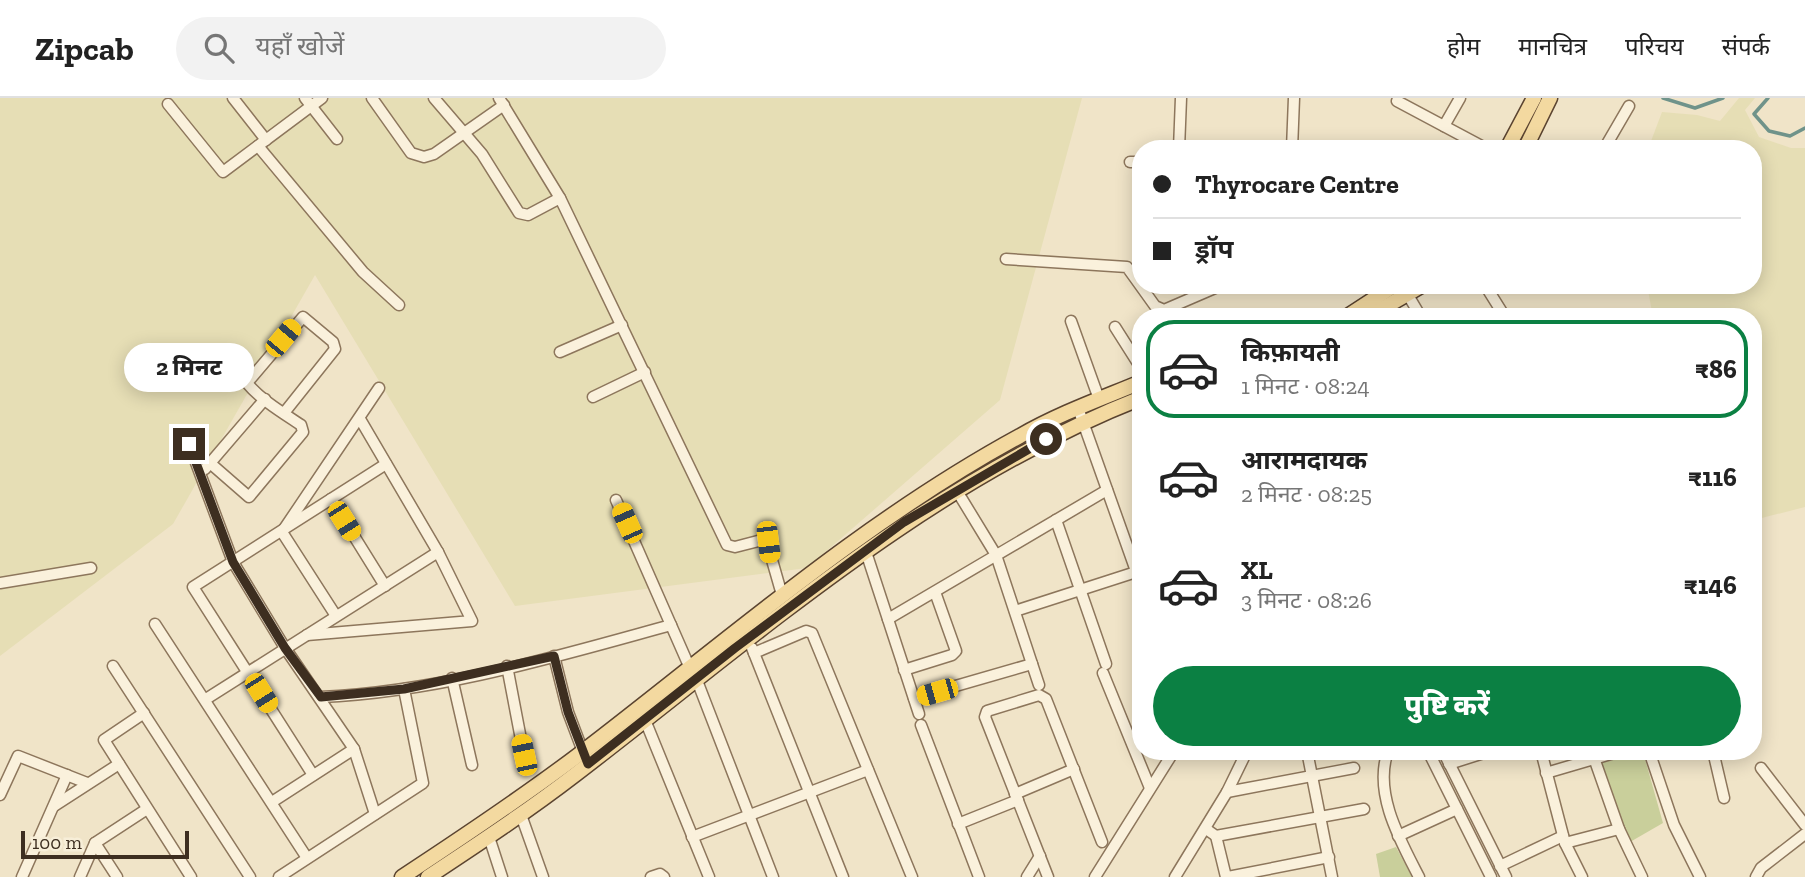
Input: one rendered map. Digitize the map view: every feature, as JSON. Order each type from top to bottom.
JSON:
[{"type":"main road","points":[[1512,140],[1534,98]]},
{"type":"main road","points":[[1529,140],[1550,98]]},
{"type":"main road","points":[[1363,308],[1390,294]]},
{"type":"main road","points":[[1378,308],[1394,294]]},
{"type":"main road","points":[[402,877],[645,720],[693,672],[748,638],[904,522],[1027,448],[1099,399],[1132,386]]},
{"type":"main road","points":[[437,874],[521,815],[585,758],[693,672],[782,595],[896,511],[1020,435],[1132,400]]},
{"type":"street","points":[[233,98],[262,143],[363,272],[398,305]]},
{"type":"street","points":[[168,104],[223,172],[262,143],[308,102],[322,98]]},
{"type":"street","points":[[372,98],[417,157],[434,154],[464,133],[501,101],[560,198],[727,545],[735,547],[766,539],[782,595]]},
{"type":"street","points":[[434,98],[464,133],[522,215],[560,198]]},
{"type":"street","points":[[1179,140],[1181,98]]},
{"type":"street","points":[[1292,140],[1294,98]]},
{"type":"street","points":[[1444,126],[1460,98]]},
{"type":"street","points":[[1397,101],[1470,140]]},
{"type":"street","points":[[308,102],[337,139]]},
{"type":"street","points":[[1609,140],[1629,106]]},
{"type":"street","points":[[1006,259],[1126,267],[1132,275]]},
{"type":"street","points":[[1169,308],[1201,294]]},
{"type":"street","points":[[210,463],[251,496],[303,432],[301,425],[284,413],[265,399],[249,385],[248,380],[300,317],[304,317],[333,342],[335,349],[284,413]]},
{"type":"street","points":[[1071,321],[1099,399]]},
{"type":"street","points":[[560,352],[622,325]]},
{"type":"street","points":[[1115,327],[1132,354]]},
{"type":"street","points":[[593,397],[645,372]]},
{"type":"street","points":[[282,531],[379,388]]},
{"type":"street","points":[[200,475],[265,399]]},
{"type":"street","points":[[1080,414],[1132,561]]},
{"type":"street","points":[[307,635],[472,621],[438,552],[360,419]]},
{"type":"street","points":[[189,444],[233,562],[285,648],[354,749],[375,814]]},
{"type":"street","points":[[313,775],[193,587],[386,464]]},
{"type":"street","points":[[888,619],[1107,489]]},
{"type":"street","points":[[957,491],[996,555],[1039,685]]},
{"type":"street","points":[[331,499],[385,586]]},
{"type":"street","points":[[616,500],[693,672],[773,877]]},
{"type":"street","points":[[1056,520],[1105,669],[1132,740]]},
{"type":"street","points":[[282,531],[336,616]]},
{"type":"street","points":[[206,699],[438,552]]},
{"type":"street","points":[[866,552],[920,720],[979,877]]},
{"type":"street","points":[[0,583],[91,568]]},
{"type":"street","points":[[1015,611],[1132,573]]},
{"type":"street","points":[[904,670],[952,655],[956,651],[935,592]]},
{"type":"street","points":[[155,624],[307,858]]},
{"type":"street","points":[[321,697],[404,689],[554,656],[671,625]]},
{"type":"street","points":[[754,653],[810,631],[912,877]]},
{"type":"street","points":[[748,638],[843,877]]},
{"type":"street","points":[[554,656],[568,712],[585,758]]},
{"type":"street","points":[[914,698],[1032,664]]},
{"type":"street","points":[[113,666],[250,877]]},
{"type":"street","points":[[507,666],[524,755]]},
{"type":"street","points":[[452,678],[472,765]]},
{"type":"street","points":[[279,877],[423,783],[404,689]]},
{"type":"street","points":[[1048,877],[985,717],[987,711],[1043,696],[1102,842]]},
{"type":"street","points":[[144,713],[104,740],[191,877]]},
{"type":"street","points":[[645,720],[709,877]]},
{"type":"street","points":[[272,802],[354,749]]},
{"type":"street","points":[[0,795],[18,756],[87,783]]},
{"type":"street","points":[[1139,760],[1150,788]]},
{"type":"street","points":[[1095,877],[1168,760]]},
{"type":"street","points":[[1175,877],[1211,832],[1243,760]]},
{"type":"street","points":[[1309,760],[1332,877]]},
{"type":"street","points":[[1386,760],[1383,776],[1398,836],[1419,877]]},
{"type":"street","points":[[1432,760],[1491,877]]},
{"type":"street","points":[[1447,760],[1506,877]]},
{"type":"street","points":[[1449,764],[1462,760]]},
{"type":"street","points":[[1543,760],[1564,840],[1582,877]]},
{"type":"street","points":[[1546,774],[1588,760]]},
{"type":"street","points":[[1595,760],[1619,829],[1642,877]]},
{"type":"street","points":[[1652,760],[1674,825],[1700,877]]},
{"type":"street","points":[[1715,760],[1724,798]]},
{"type":"street","points":[[52,807],[119,764]]},
{"type":"street","points":[[1227,792],[1354,768]]},
{"type":"street","points":[[1761,768],[1805,825]]},
{"type":"street","points":[[692,837],[868,769]]},
{"type":"street","points":[[958,824],[1074,769]]},
{"type":"street","points":[[22,877],[66,775]]},
{"type":"street","points":[[1211,832],[1364,808]]},
{"type":"street","points":[[80,877],[95,843],[147,809]]},
{"type":"street","points":[[1398,836],[1457,809]]},
{"type":"street","points":[[521,815],[543,877]]},
{"type":"street","points":[[1500,866],[1564,840],[1619,829]]},
{"type":"street","points":[[1211,832],[1227,877],[1329,857]]},
{"type":"street","points":[[1756,877],[1760,869],[1805,834]]},
{"type":"street","points":[[489,837],[502,877]]},
{"type":"street","points":[[95,843],[117,877]]},
{"type":"street","points":[[1027,877],[1040,856]]},
{"type":"street","points":[[651,877],[660,874],[664,877]]},
{"type":"shaded area","points":[[0,98],[1082,98],[1000,400],[807,568],[515,606],[315,275],[173,524],[0,656]]},
{"type":"shaded area","points":[[1739,98],[1755,98],[1745,110],[1759,137],[1791,148],[1805,148],[1805,507],[1762,518],[1762,308],[1651,308],[1649,294],[1762,294],[1762,140],[1651,140],[1662,112],[1697,115],[1720,121]]},
{"type":"green space","points":[[1612,760],[1645,760],[1663,823],[1630,842],[1601,763]]},
{"type":"green space","points":[[1396,847],[1412,877],[1380,877],[1376,854]]},
{"type":"waterway","points":[[1663,98],[1695,108],[1723,98]]},
{"type":"waterway","points":[[1768,98],[1754,114],[1769,131],[1790,136],[1805,128]]},
{"type":"route","points":[[189,444],[233,562],[285,648],[321,697],[404,689],[554,656],[568,712],[588,764],[735,648],[904,522],[1046,439]]}]
